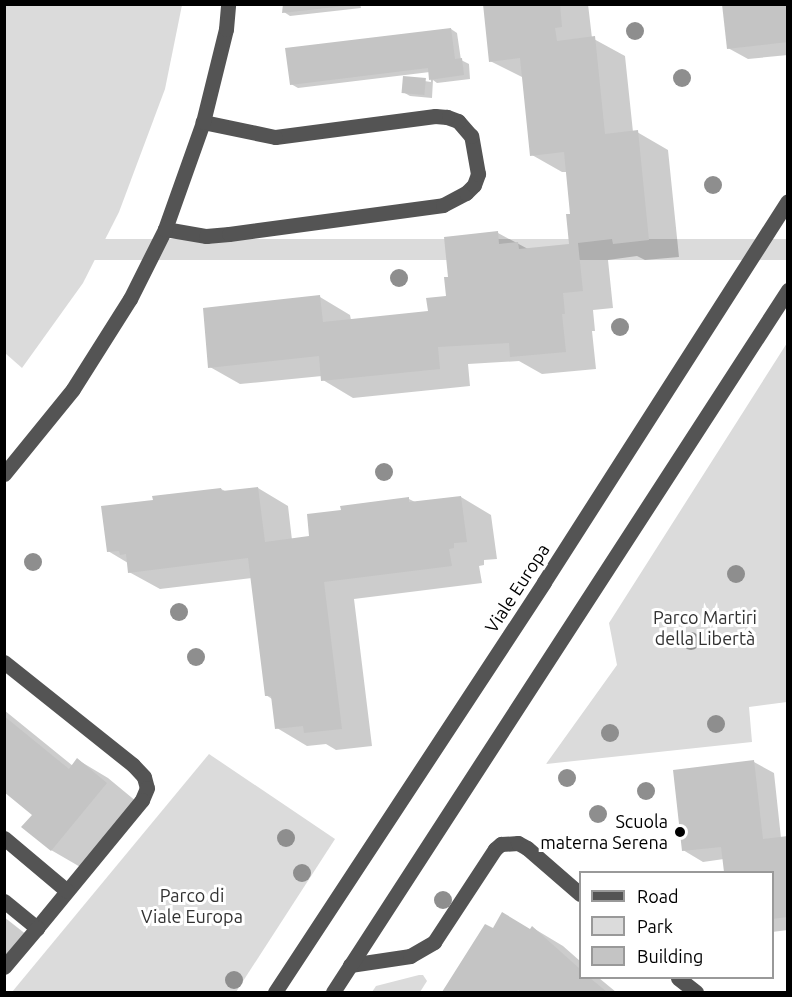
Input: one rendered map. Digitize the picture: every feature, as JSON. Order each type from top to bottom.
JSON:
[{"type":"street","points":[[4,474],[74,388],[130,299],[165,229],[203,122],[226,29],[228,4]]},
{"type":"street","points":[[165,229],[206,236],[443,205],[466,194],[474,185],[478,174],[471,136],[458,121],[447,117],[435,116],[275,137],[203,122]]},
{"type":"street","name":"Viale Europa","points":[[275,993],[544,582],[788,201]]},
{"type":"street","points":[[333,993],[788,290]]},
{"type":"street","points":[[4,662],[133,765],[144,777],[147,788],[142,800],[4,967]]},
{"type":"street","points":[[4,838],[67,891]]},
{"type":"street","points":[[350,965],[410,956],[434,942],[495,849],[501,844],[518,843],[527,848],[579,893]]},
{"type":"street","points":[[4,901],[37,928]]},
{"type":"street","points":[[679,979],[696,993]]},
{"type":"green space","points":[[5,4],[182,5],[165,89],[119,212],[83,283],[22,368],[5,353]]},
{"type":"green space","points":[[4,239],[787,239],[787,260],[4,260]]},
{"type":"green space","name":"Parco Martiri della Libertà","points":[[787,343],[787,702],[749,707],[752,742],[546,764],[617,665],[609,623]]},
{"type":"green space","name":"Parco di Viale Europa","points":[[209,754],[335,839],[236,992],[12,992]]},
{"type":"green space","points":[[423,975],[427,981],[420,992],[372,992],[376,986]]},
{"type":"building","points":[[283,4],[344,4],[344,6],[282,13]]},
{"type":"building","points":[[483,4],[560,4],[562,27],[555,28],[557,41],[595,36],[605,134],[638,130],[649,240],[613,244],[612,239],[578,243],[583,291],[563,293],[565,314],[562,314],[566,352],[510,357],[509,343],[438,347],[440,369],[321,381],[319,356],[208,368],[203,308],[320,295],[323,322],[428,311],[426,298],[446,296],[444,277],[448,277],[444,237],[498,231],[499,244],[518,242],[519,249],[569,244],[566,214],[570,214],[564,152],[530,156],[520,58],[489,62]]},
{"type":"building","points":[[722,4],[788,4],[788,42],[727,49]]},
{"type":"building","points":[[451,28],[455,59],[462,58],[464,75],[429,80],[428,68],[290,85],[285,48]]},
{"type":"building","points":[[403,76],[426,78],[424,95],[402,93]]},
{"type":"building","points":[[258,487],[265,542],[309,536],[307,514],[341,510],[340,506],[409,497],[409,502],[461,496],[467,542],[454,543],[454,548],[449,549],[452,566],[324,582],[342,729],[304,733],[303,726],[275,729],[271,696],[265,696],[248,558],[128,573],[126,554],[120,555],[119,551],[107,552],[101,506],[153,500],[152,496],[221,488],[222,491]]},
{"type":"building","points":[[4,716],[69,769],[77,758],[107,783],[51,851],[21,827],[32,815],[4,792]]},
{"type":"building","points":[[754,760],[763,839],[788,836],[788,917],[774,919],[774,871],[724,871],[721,847],[682,851],[673,770]]},
{"type":"building","points":[[502,912],[530,929],[532,926],[579,968],[579,979],[591,979],[607,992],[521,992],[518,990],[517,992],[442,992],[485,924],[493,928]]},
{"type":"place","name":"Scuola materna Serena","points":[[680,832]]}]
